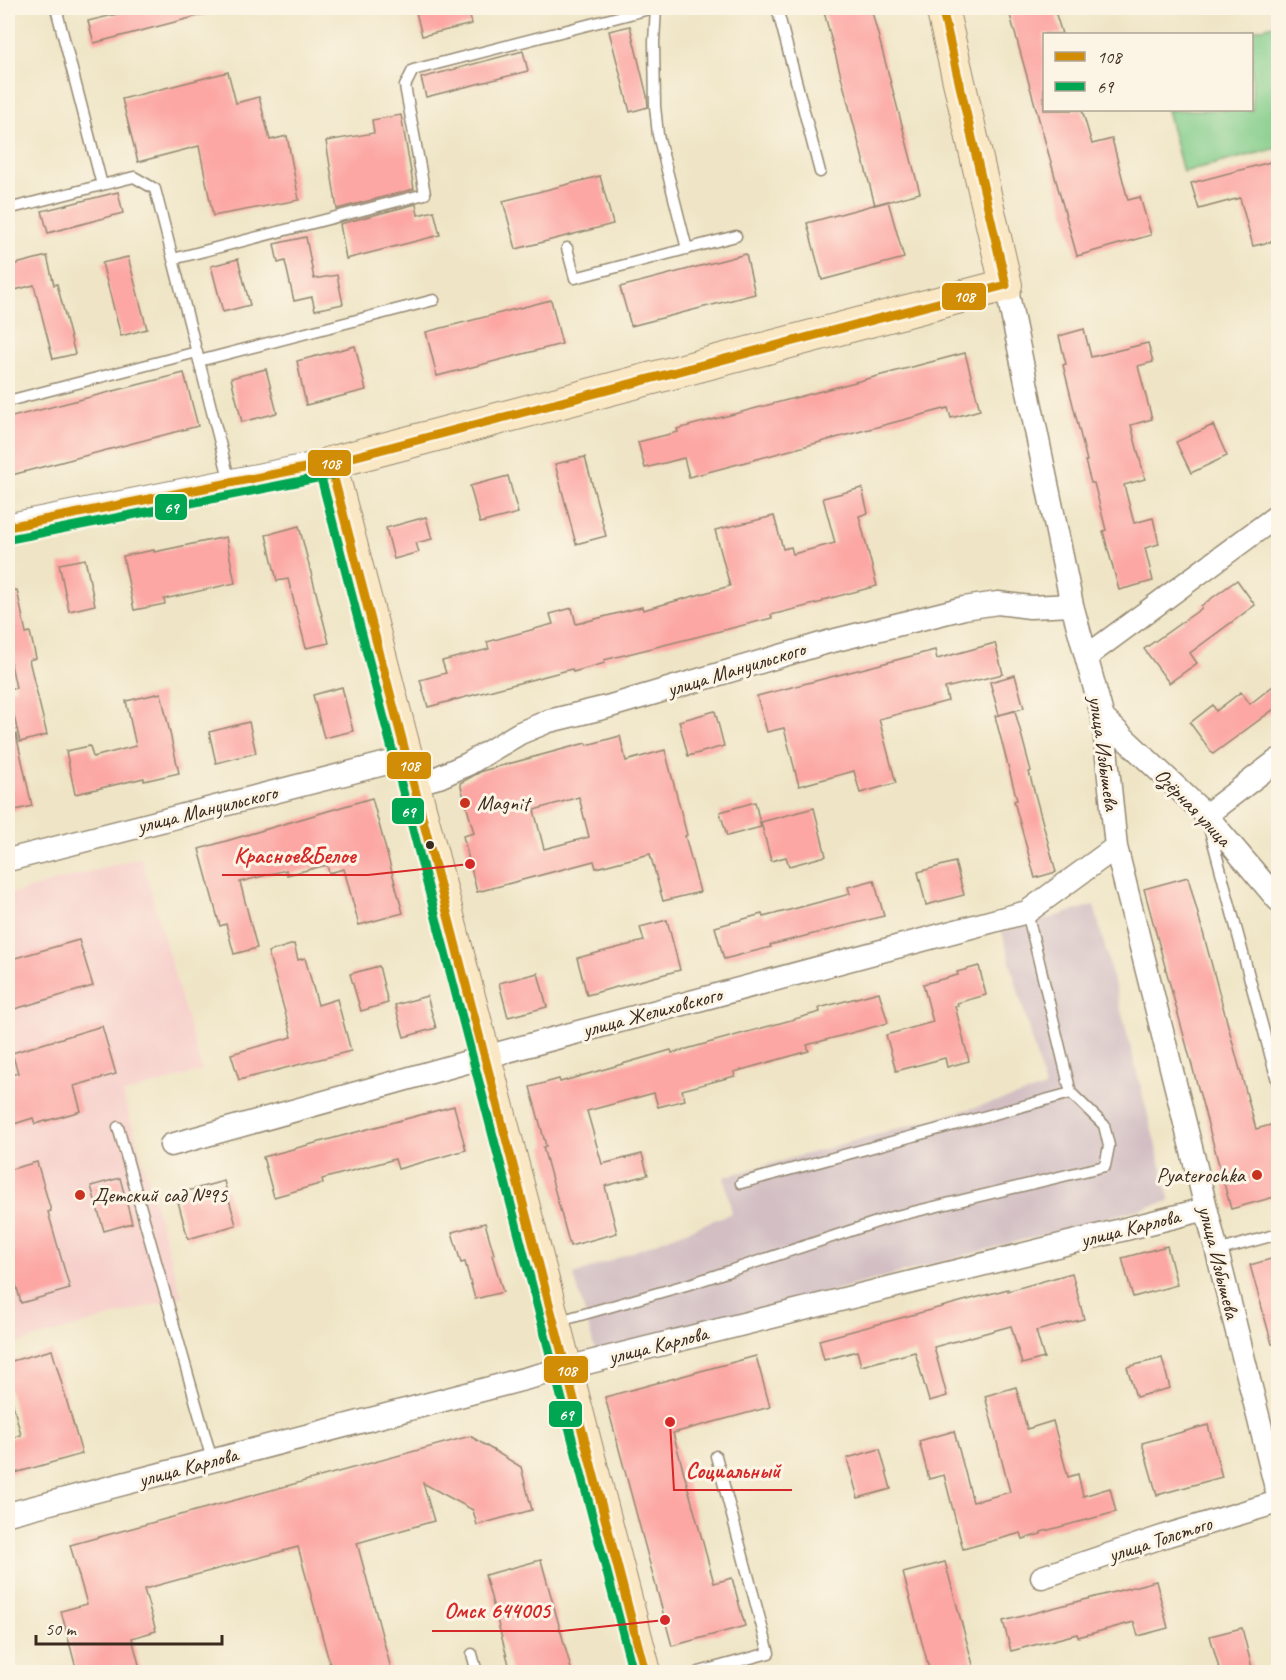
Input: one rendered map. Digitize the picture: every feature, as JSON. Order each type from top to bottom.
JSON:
[{"type":"main road","name":"улица Избышева","points":[[942,8],[1006,285]]},
{"type":"main road","points":[[645,1672],[330,463],[1006,285]]},
{"type":"street","name":"улица Избышева","points":[[1006,285],[1072,604],[1103,718],[1116,847],[1278,1496]]},
{"type":"street","points":[[8,527],[330,463]]},
{"type":"street","points":[[1087,656],[1278,515]]},
{"type":"street","name":"улица Мануильского","points":[[8,860],[410,771],[439,777],[468,764],[520,733],[549,721],[607,707],[828,642],[964,608],[998,603],[1030,608],[1072,604]]},
{"type":"street","name":"Озёрная улица","points":[[1103,718],[1206,815],[1278,900]]},
{"type":"street","points":[[1206,815],[1278,760]]},
{"type":"street","name":"улица Желиховского","points":[[171,1145],[1027,912],[1116,847]]},
{"type":"street","name":"улица Карлова","points":[[8,1514],[566,1368],[1206,1209]]},
{"type":"street","name":"улица Толстого","points":[[1042,1577],[1168,1535],[1278,1502]]},
{"type":"lane","points":[[56,8],[102,185]]},
{"type":"lane","points":[[173,259],[425,194],[405,86],[413,70],[655,8],[655,106],[658,135],[687,249]]},
{"type":"lane","points":[[777,8],[820,172]]},
{"type":"lane","points":[[8,209],[134,177],[155,189],[231,482]]},
{"type":"lane","points":[[567,248],[574,278],[736,236]]},
{"type":"lane","points":[[8,401],[434,300]]},
{"type":"lane","points":[[1206,815],[1278,1084]]},
{"type":"lane","points":[[554,1323],[693,1283],[892,1217],[1105,1166],[1109,1146],[1104,1125],[1071,1094],[1027,912]]},
{"type":"lane","points":[[741,1183],[1071,1094]]},
{"type":"lane","points":[[117,1127],[212,1460]]},
{"type":"lane","points":[[1217,1251],[1278,1234]]},
{"type":"lane","points":[[699,1672],[769,1653],[716,1456]]},
{"type":"lane","points":[[472,1654],[477,1672]]},
{"type":"shaded area","name":"Детский сад №95","points":[[141,857],[202,1071],[123,1094],[182,1297],[8,1346],[8,895]]},
{"type":"shaded area","points":[[1094,905],[1170,1201],[596,1354],[574,1275],[732,1213],[724,1177],[1045,1088],[1002,932]]},
{"type":"green space","points":[[1278,24],[1278,148],[1183,172],[1167,111],[1253,111],[1253,33],[1242,33]]},
{"type":"building","points":[[142,8],[205,8],[206,14],[94,43],[88,21]]},
{"type":"building","points":[[415,8],[468,8],[472,24],[422,36]]},
{"type":"building","points":[[823,8],[871,8],[920,193],[875,205]]},
{"type":"building","points":[[1008,8],[1054,8],[1062,33],[1043,33],[1043,111],[1082,111],[1092,144],[1112,139],[1128,200],[1140,197],[1151,235],[1077,256]]},
{"type":"building","points":[[630,26],[648,107],[630,112],[609,31]]},
{"type":"building","points":[[523,51],[528,71],[426,97],[421,78]]},
{"type":"building","points":[[228,72],[236,103],[259,97],[270,140],[287,136],[299,200],[213,216],[199,146],[138,162],[122,99]]},
{"type":"building","points":[[401,115],[414,189],[337,209],[326,141],[374,133],[372,120]]},
{"type":"building","points":[[1278,160],[1278,240],[1253,246],[1240,198],[1199,209],[1191,183]]},
{"type":"building","points":[[600,176],[613,224],[516,249],[503,201]]},
{"type":"building","points":[[118,192],[123,213],[48,233],[42,211]]},
{"type":"building","points":[[888,201],[904,258],[822,280],[807,223]]},
{"type":"building","points":[[416,204],[418,215],[434,211],[440,235],[346,259],[340,224]]},
{"type":"building","points":[[306,237],[314,279],[337,275],[343,304],[315,310],[312,297],[294,301],[285,261],[278,263],[274,244]]},
{"type":"building","points":[[746,254],[755,294],[631,326],[620,287]]},
{"type":"building","points":[[47,256],[54,285],[57,284],[75,354],[53,359],[34,285],[15,290],[8,266]]},
{"type":"building","points":[[128,257],[147,329],[121,336],[102,263]]},
{"type":"building","points":[[238,259],[250,305],[223,312],[211,266]]},
{"type":"building","points":[[551,300],[562,344],[437,376],[426,332]]},
{"type":"building","points":[[1084,329],[1091,357],[1148,343],[1153,362],[1138,366],[1152,419],[1131,425],[1145,479],[1124,485],[1134,523],[1153,518],[1159,544],[1145,548],[1153,581],[1119,590],[1103,531],[1106,530],[1094,483],[1091,483],[1085,461],[1087,461],[1063,365],[1066,364],[1059,336]]},
{"type":"building","points":[[355,346],[366,390],[306,405],[297,361]]},
{"type":"building","points":[[965,353],[980,410],[951,418],[948,408],[689,477],[684,458],[645,468],[638,442],[678,432],[677,429]]},
{"type":"building","points":[[266,369],[277,413],[242,422],[231,378]]},
{"type":"building","points":[[184,373],[198,426],[8,476],[8,418]]},
{"type":"building","points":[[1213,425],[1227,456],[1191,473],[1176,442]]},
{"type":"building","points":[[585,457],[606,536],[576,544],[555,464]]},
{"type":"building","points":[[508,476],[518,513],[480,523],[470,486]]},
{"type":"building","points":[[862,488],[868,513],[859,516],[877,586],[771,615],[772,618],[604,660],[605,663],[573,672],[572,669],[428,707],[420,680],[446,673],[442,661],[489,649],[487,642],[553,624],[550,614],[572,608],[576,624],[642,607],[643,610],[730,586],[715,530],[774,516],[783,549],[791,547],[793,554],[835,543],[823,498]]},
{"type":"building","points":[[426,517],[432,539],[416,543],[419,552],[394,559],[386,528]]},
{"type":"building","points":[[299,526],[329,643],[306,648],[288,579],[277,581],[266,535]]},
{"type":"building","points":[[226,537],[235,583],[164,599],[165,604],[134,610],[123,556]]},
{"type":"building","points":[[85,559],[95,605],[69,611],[59,564]]},
{"type":"building","points":[[1237,580],[1255,605],[1190,653],[1197,663],[1169,683],[1144,649]]},
{"type":"building","points":[[17,590],[26,633],[30,632],[36,658],[29,660],[47,735],[20,742],[8,690],[16,688],[8,650],[8,591]]},
{"type":"building","points":[[995,643],[1003,674],[945,688],[948,701],[879,719],[896,783],[860,793],[854,771],[799,786],[784,728],[767,732],[757,696],[935,650],[937,659]]},
{"type":"building","points":[[1015,675],[1024,708],[999,715],[990,682]]},
{"type":"building","points":[[1278,682],[1278,706],[1213,754],[1190,723],[1213,705],[1216,711],[1241,692],[1250,704]]},
{"type":"building","points":[[342,687],[353,731],[324,738],[313,695]]},
{"type":"building","points":[[161,693],[179,773],[144,781],[144,778],[75,794],[66,751],[90,746],[93,757],[136,746],[126,701]]},
{"type":"building","points":[[715,711],[724,746],[688,756],[679,721]]},
{"type":"building","points":[[1015,711],[1056,872],[1035,878],[1014,801],[1017,800],[995,716]]},
{"type":"building","points":[[249,722],[256,753],[216,763],[209,732]]},
{"type":"building","points":[[16,734],[32,806],[8,812],[8,735]]},
{"type":"building","points":[[620,736],[626,761],[665,750],[700,892],[663,901],[650,854],[596,868],[594,861],[477,892],[463,836],[474,833],[460,783],[482,771],[586,743],[587,745]],"holes":[[[579,797],[589,837],[544,849],[534,810]]]},
{"type":"building","points":[[372,798],[403,913],[359,925],[344,869],[329,873],[327,865],[287,875],[286,870],[240,882],[257,948],[234,954],[226,924],[220,926],[199,849]]},
{"type":"building","points":[[755,802],[761,827],[727,836],[720,812]]},
{"type":"building","points":[[814,808],[826,856],[789,866],[786,857],[771,861],[761,822]]},
{"type":"building","points":[[955,862],[964,895],[926,905],[918,872]]},
{"type":"building","points":[[1188,877],[1256,1129],[1278,1123],[1278,1196],[1231,1209],[1144,889]]},
{"type":"building","points":[[874,880],[884,916],[724,959],[715,927],[850,894],[848,887]]},
{"type":"building","points":[[667,920],[680,970],[587,995],[577,958],[644,941],[640,927]]},
{"type":"building","points":[[79,940],[93,986],[8,1011],[8,960]]},
{"type":"building","points":[[294,944],[298,960],[305,958],[318,1005],[337,999],[351,1051],[239,1080],[231,1054],[292,1037],[268,952]]},
{"type":"building","points":[[379,966],[388,1003],[361,1011],[350,974]]},
{"type":"building","points":[[979,966],[986,995],[957,1003],[958,1006],[955,1006],[969,1061],[947,1067],[945,1058],[896,1071],[886,1035],[933,1022],[923,984],[958,975],[957,972]]},
{"type":"building","points":[[538,973],[547,1007],[508,1017],[499,983]]},
{"type":"building","points":[[879,992],[888,1023],[807,1045],[809,1051],[734,1072],[735,1076],[682,1090],[685,1100],[658,1107],[654,1093],[587,1111],[602,1164],[642,1154],[648,1175],[605,1186],[617,1233],[570,1246],[543,1147],[546,1146],[530,1087],[559,1079],[560,1082],[671,1050],[672,1053],[820,1012],[819,1008]]},
{"type":"building","points":[[427,996],[436,1028],[404,1037],[395,1005]]},
{"type":"building","points":[[102,1026],[116,1074],[74,1086],[81,1111],[35,1124],[33,1118],[8,1126],[8,1076],[18,1073],[12,1053]]},
{"type":"building","points":[[454,1106],[466,1150],[398,1169],[395,1159],[322,1179],[323,1183],[274,1197],[263,1157]]},
{"type":"building","points":[[37,1162],[51,1211],[48,1212],[70,1289],[21,1303],[8,1255],[8,1170]]},
{"type":"building","points":[[120,1178],[132,1223],[104,1231],[91,1186]]},
{"type":"building","points":[[224,1181],[236,1225],[188,1239],[176,1194]]},
{"type":"building","points":[[485,1223],[503,1292],[475,1299],[465,1262],[461,1263],[452,1232]]},
{"type":"building","points":[[1167,1246],[1177,1285],[1133,1297],[1122,1258]]},
{"type":"building","points":[[1278,1257],[1278,1344],[1272,1344],[1250,1265]]},
{"type":"building","points":[[1072,1273],[1084,1319],[1036,1331],[1044,1358],[1022,1364],[1011,1326],[934,1347],[947,1396],[929,1401],[915,1352],[861,1366],[857,1351],[824,1360],[819,1340]]},
{"type":"building","points":[[52,1350],[82,1454],[8,1475],[8,1439],[21,1435],[8,1386],[8,1362]]},
{"type":"building","points":[[756,1356],[770,1407],[673,1433],[714,1583],[732,1578],[745,1626],[672,1646],[605,1397]]},
{"type":"building","points":[[1162,1358],[1170,1388],[1136,1397],[1127,1367]]},
{"type":"building","points":[[1016,1387],[1027,1429],[1053,1421],[1068,1477],[1078,1474],[1083,1496],[1110,1488],[1116,1512],[1023,1539],[1021,1533],[963,1549],[944,1475],[929,1479],[919,1441],[954,1431],[973,1502],[1010,1492],[985,1396]]},
{"type":"building","points":[[1208,1425],[1222,1477],[1157,1495],[1142,1443]]},
{"type":"building","points":[[470,1436],[521,1467],[532,1510],[477,1525],[473,1510],[423,1483],[434,1521],[357,1543],[392,1672],[332,1672],[298,1547],[144,1589],[156,1631],[132,1638],[141,1672],[77,1672],[61,1611],[87,1604],[70,1545]]},
{"type":"building","points":[[880,1449],[891,1489],[858,1498],[847,1458]]},
{"type":"building","points":[[541,1560],[572,1672],[511,1672],[485,1575]]},
{"type":"building","points":[[945,1562],[975,1672],[930,1672],[903,1573]]},
{"type":"building","points":[[1156,1581],[1168,1628],[1138,1636],[1134,1622],[1011,1651],[1003,1621]]},
{"type":"building","points":[[1242,1628],[1253,1672],[1220,1672],[1210,1636]]},
{"type":"transit line","name":"108","points":[[8,527],[330,463],[1006,285],[942,8]]},
{"type":"transit line","name":"108","points":[[330,463],[645,1672]]},
{"type":"transit line","name":"69","points":[[318,466],[633,1672]]},
{"type":"transit line","name":"69","points":[[10,539],[332,475]]},
{"type":"place","name":"Magnit","points":[[465,803]]},
{"type":"place","name":"Красное&Белое","points":[[470,864]]},
{"type":"place","name":"Pyaterochka","points":[[1257,1175]]},
{"type":"place","name":"Детский сад №95","points":[[80,1195]]},
{"type":"place","name":"Социальный","points":[[670,1422]]},
{"type":"place","name":"Омск 644005","points":[[665,1620]]}]
